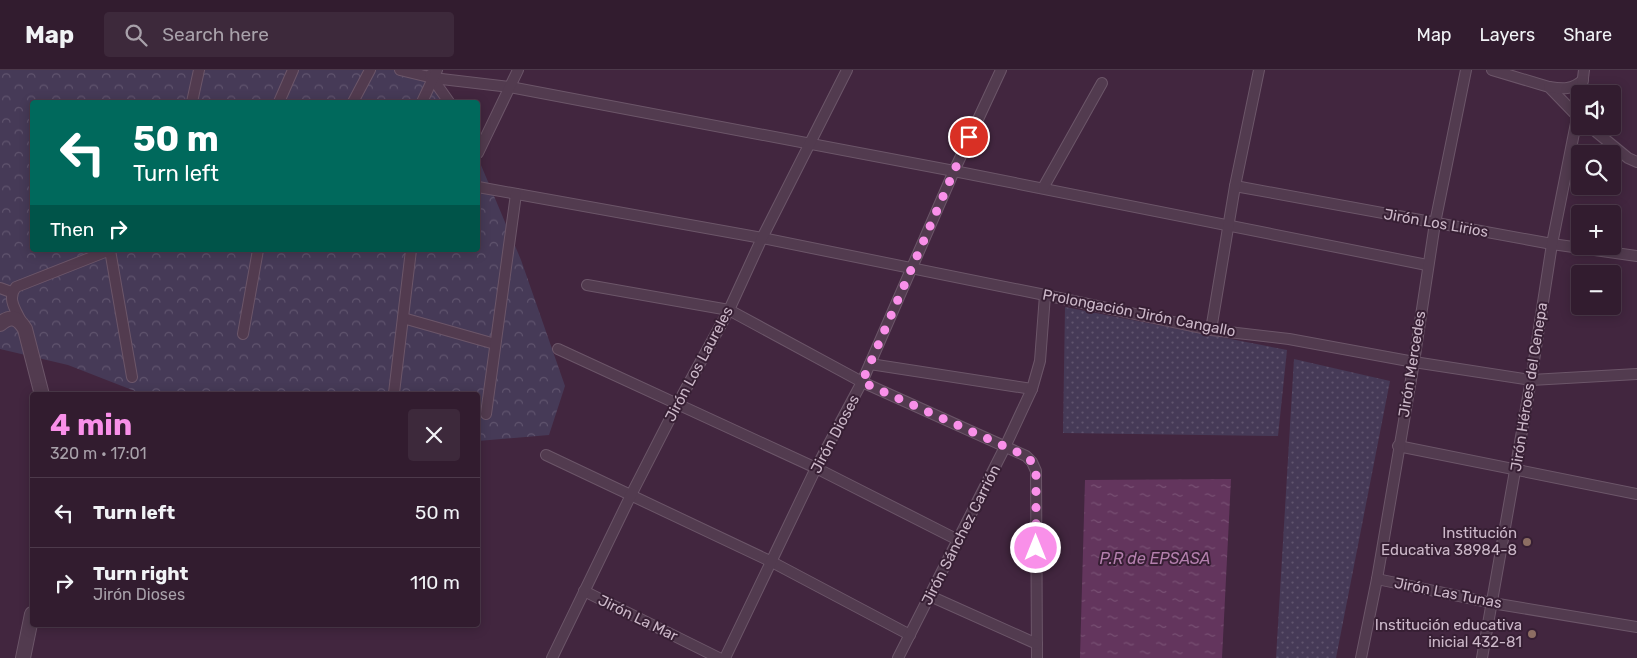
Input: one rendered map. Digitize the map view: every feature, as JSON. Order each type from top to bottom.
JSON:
[{"type":"street","points":[[192,100],[199,70]]},
{"type":"street","points":[[280,100],[292,70]]},
{"type":"street","points":[[354,100],[370,70]]},
{"type":"street","points":[[400,70],[432,73],[510,87],[954,170],[1427,265]]},
{"type":"street","points":[[480,146],[518,70]]},
{"type":"street","name":"Jirón Los Laureles","points":[[552,658],[631,495],[729,310],[762,238],[846,70]]},
{"type":"street","name":"Jirón Dioses","points":[[725,658],[816,468],[862,382],[954,170],[1001,70]]},
{"type":"street","points":[[1210,330],[1235,186],[1259,70]]},
{"type":"street","name":"Jirón Mercedes","points":[[1361,658],[1377,579],[1398,446],[1414,362],[1427,265],[1466,70]]},
{"type":"street","points":[[1492,70],[1549,87],[1567,89],[1577,86],[1584,75]]},
{"type":"street","points":[[423,100],[432,73]]},
{"type":"street","points":[[432,73],[449,100]]},
{"type":"street","points":[[1043,188],[1102,83]]},
{"type":"street","points":[[1549,87],[1571,110]]},
{"type":"street","name":"Jirón Héroes del Cenepa","points":[[1482,658],[1531,380],[1552,244],[1575,135]]},
{"type":"street","points":[[1600,135],[1628,158],[1637,162]]},
{"type":"street","name":"Jirón Los Lirios","points":[[1235,186],[1552,244],[1637,256]]},
{"type":"street","name":"Prolongación Jirón Cangallo","points":[[480,187],[762,238],[1210,330],[1289,339],[1414,362],[1531,380],[1637,374]]},
{"type":"street","points":[[486,414],[516,194]]},
{"type":"street","points":[[41,392],[25,329],[11,299],[11,292],[22,283],[105,252]]},
{"type":"street","points":[[110,252],[132,377]]},
{"type":"street","points":[[243,334],[258,252]]},
{"type":"street","points":[[394,392],[411,252]]},
{"type":"street","points":[[587,286],[729,310],[862,382],[1026,456],[1032,462],[1036,471],[1037,658]]},
{"type":"street","points":[[0,288],[11,292]]},
{"type":"street","name":"Jirón Sánchez Carrión","points":[[898,658],[1005,447],[1032,389],[1040,361],[1045,295]]},
{"type":"street","points":[[0,324],[4,320],[13,318],[21,321]]},
{"type":"street","points":[[403,318],[495,344]]},
{"type":"street","points":[[558,349],[816,468],[958,540]]},
{"type":"street","points":[[870,364],[1032,389]]},
{"type":"street","points":[[1398,446],[1637,494]]},
{"type":"street","points":[[546,455],[772,562],[910,636]]},
{"type":"street","name":"Jirón Las Tunas","points":[[1377,579],[1492,603],[1637,627]]},
{"type":"street","name":"Jirón La Mar","points":[[584,591],[719,658]]},
{"type":"street","points":[[930,596],[1037,644]]},
{"type":"street","points":[[23,658],[30,624]]},
{"type":"green space","points":[[0,70],[431,70],[447,100],[30,100],[30,252],[480,252],[480,163],[521,260],[565,386],[549,435],[480,441],[480,392],[137,392],[68,365],[0,349]]},
{"type":"green space","points":[[1065,307],[1287,350],[1278,436],[1063,433]]},
{"type":"green space","points":[[1294,359],[1390,381],[1336,658],[1276,658]]},
{"type":"water","name":"P.R de EPSASA","points":[[1231,479],[1222,658],[1080,658],[1085,480]]},
{"type":"place","name":"Institución Educativa 38984-8","points":[[1527,542]]},
{"type":"place","name":"Institución educativa inicial 432-81","points":[[1532,634]]},
{"type":"route","points":[[969,137],[862,382],[1026,456],[1032,462],[1036,471],[1036,548]]}]
